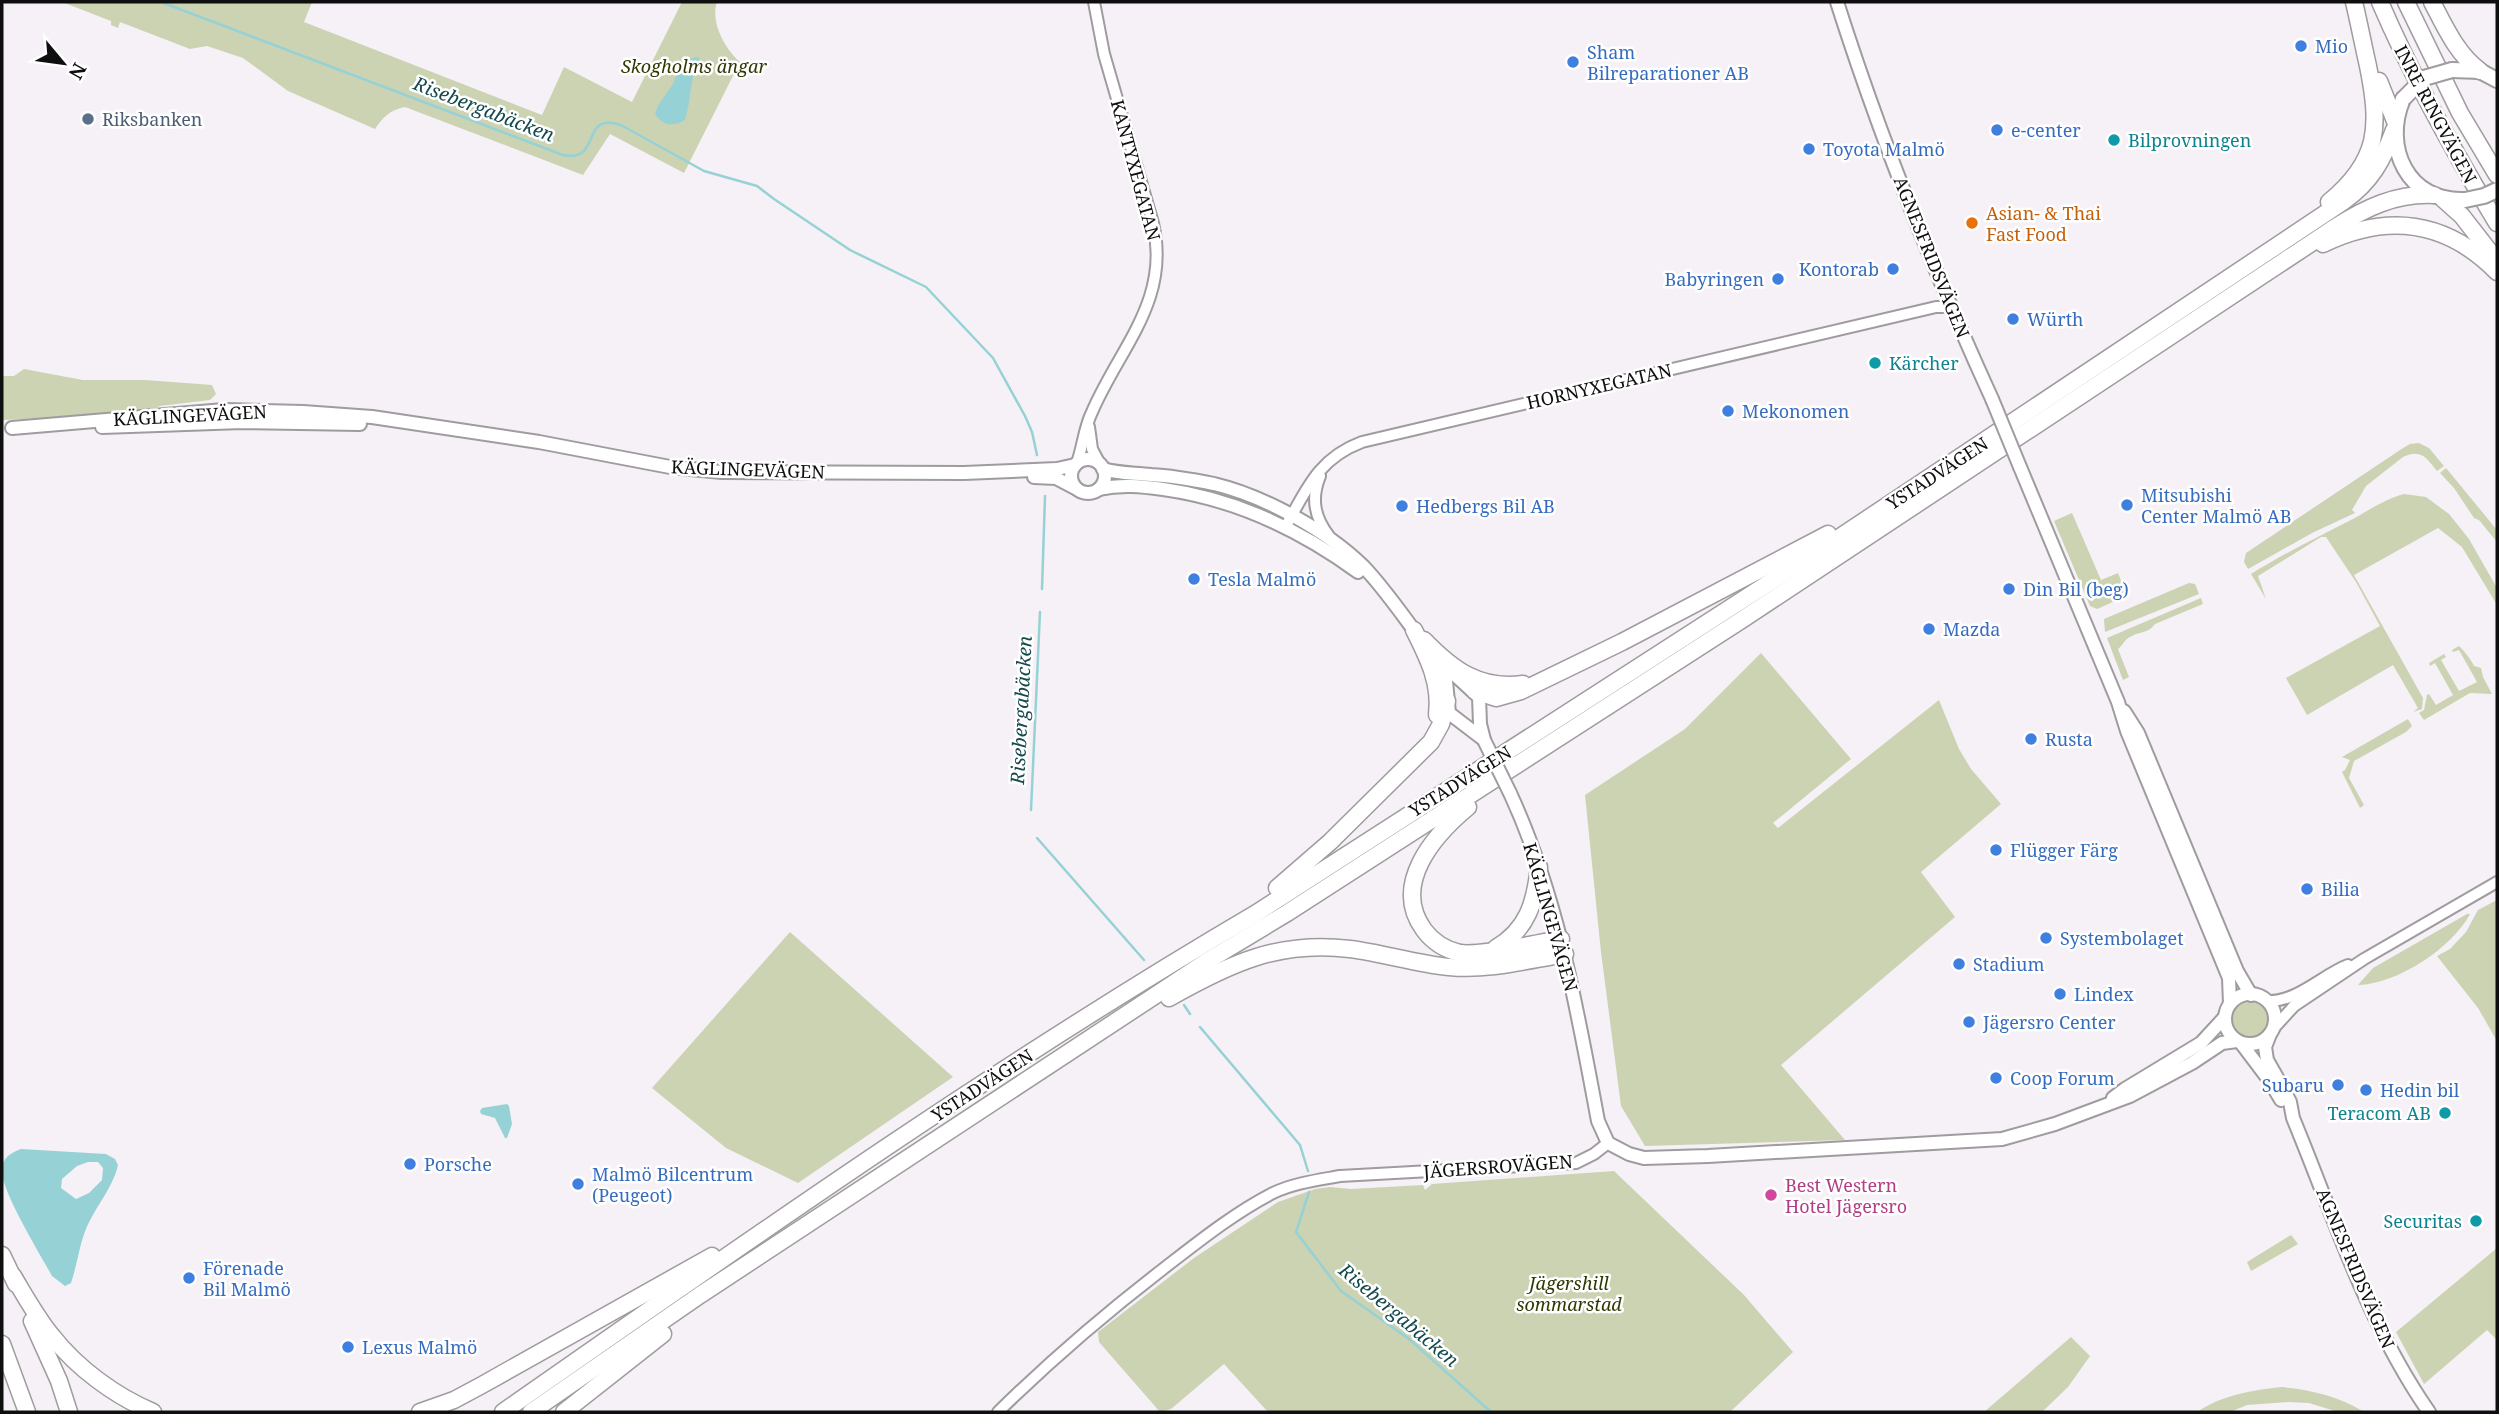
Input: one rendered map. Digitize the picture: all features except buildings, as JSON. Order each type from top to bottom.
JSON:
[{"type":"highway","points":[[2286,240],[2306,218],[2348,185],[2367,156],[2374,133],[2376,113],[2354,2]]},
{"type":"highway","name":"INRE RINGVÄGEN","points":[[2380,2],[2439,125],[2497,223]]},
{"type":"highway","name":"INRE RINGVÄGEN","points":[[2406,2],[2460,113],[2497,176]]},
{"type":"highway","points":[[2432,2],[2469,63],[2492,75]]},
{"type":"highway","points":[[2364,43],[2395,125],[2402,164],[2417,184],[2462,216],[2497,261]]},
{"type":"highway","points":[[2395,125],[2403,99],[2424,78],[2452,70],[2492,75]]},
{"type":"highway","name":"YSTADVÄGEN","points":[[503,1412],[779,1220],[1170,964],[1255,914],[1913,488],[2344,201],[2369,181],[2385,156],[2395,125]]},
{"type":"highway","points":[[2438,197],[2465,200],[2497,190]]},
{"type":"highway","name":"YSTADVÄGEN","points":[[531,1412],[700,1295],[1209,960],[1558,739],[1996,454],[2288,258],[2367,208],[2398,197],[2438,197]]},
{"type":"highway","points":[[2288,258],[2338,237],[2370,228],[2403,225],[2426,228],[2453,237],[2497,272]]},
{"type":"highway","points":[[1474,690],[1490,697],[1514,694],[1622,642],[1913,488]]},
{"type":"highway","points":[[1414,630],[1447,662],[1473,679],[1506,686],[1539,682]]},
{"type":"highway","points":[[1408,764],[1430,736],[1438,701],[1432,668],[1414,630]]},
{"type":"highway","points":[[1170,964],[1189,947],[1259,902],[1293,876],[1338,835],[1435,736],[1447,701]]},
{"type":"highway","points":[[1558,739],[1542,755],[1446,825],[1432,841],[1417,869],[1412,897],[1422,927],[1433,940],[1451,950],[1461,953],[1563,946]]},
{"type":"highway","points":[[1494,950],[1514,935],[1529,915],[1536,893],[1539,867]]},
{"type":"highway","points":[[1045,1068],[1066,1061],[1206,977],[1278,950],[1316,947],[1348,949],[1460,967],[1494,966],[1563,946]]},
{"type":"highway","points":[[420,1412],[454,1399],[551,1349],[725,1248],[779,1220]]},
{"type":"highway","points":[[564,1412],[670,1328],[763,1260],[778,1245]]},
{"type":"highway","points":[[2,1255],[59,1381],[69,1412]]},
{"type":"highway","points":[[13,1276],[41,1321],[71,1357],[118,1394],[153,1412]]},
{"type":"highway","points":[[2,1344],[27,1412]]},
{"type":"highway","points":[[436,1412],[454,1399]]},
{"type":"main road","name":"AGNESFRIDSVÄGEN","points":[[1838,2],[1882,132],[1951,307],[2118,702],[2127,731],[2229,978],[2230,1004]]},
{"type":"main road","name":"KÄGLINGEVÄGEN","points":[[7,428],[280,422],[451,430],[539,442],[658,465],[722,472],[964,473],[1057,469],[1076,464]]},
{"type":"main road","points":[[1086,459],[1102,466],[1104,481],[1099,489],[1086,494],[1075,488],[1070,478],[1076,464],[1086,459]]},
{"type":"main road","name":"KÄGLINGEVÄGEN","points":[[1102,466],[1114,472],[1214,484],[1257,499],[1293,523],[1388,596]]},
{"type":"main road","name":"KÄGLINGEVÄGEN","points":[[964,473],[1056,478],[1075,488]]},
{"type":"main road","name":"KÄGLINGEVÄGEN","points":[[1099,489],[1127,485],[1188,492],[1293,523],[1341,548],[1360,564],[1388,596],[1432,654],[1446,681],[1451,716],[1484,740]]},
{"type":"main road","name":"KÄGLINGEVÄGEN","points":[[1432,654],[1474,690],[1480,700],[1480,724],[1484,740],[1522,819],[1563,946],[1598,1121],[1608,1143]]},
{"type":"main road","points":[[1447,701],[1457,689],[1464,687],[1474,690]]},
{"type":"main road","name":"AGNESFRIDSVÄGEN","points":[[2118,702],[2138,733],[2237,971],[2251,995]]},
{"type":"main road","points":[[1608,1143],[1644,1158],[1972,1142],[2013,1136],[2055,1124],[2105,1105],[2159,1082],[2222,1043],[2260,1042],[2271,1032],[2274,1014],[2266,1001],[2251,995],[2237,998],[2230,1004],[2225,1017],[2202,1043],[2125,1089],[2105,1105]]},
{"type":"main road","points":[[2225,1017],[2228,1031],[2239,1042]]},
{"type":"main road","name":"AGNESFRIDSVÄGEN","points":[[2271,1032],[2265,1047],[2267,1060],[2290,1102],[2292,1118]]},
{"type":"main road","name":"AGNESFRIDSVÄGEN","points":[[2239,1042],[2269,1080],[2292,1118],[2387,1344],[2395,1361],[2429,1412]]},
{"type":"street","name":"KANTYXEGATAN","points":[[1076,464],[1092,410],[1147,307],[1156,279],[1158,254],[1153,223],[1104,54],[1094,2]]},
{"type":"street","name":"HORNYXEGATAN","points":[[1293,523],[1311,481],[1326,462],[1349,446],[1802,337],[1936,307],[1951,307]]},
{"type":"street","name":"KANTYXEGATAN","points":[[1092,410],[1090,440],[1102,466]]},
{"type":"street","points":[[1293,523],[1315,492],[1326,462]]},
{"type":"street","points":[[1315,492],[1315,512],[1327,533],[1341,548]]},
{"type":"street","points":[[2271,1032],[2294,1006],[2364,959],[2497,882]]},
{"type":"street","points":[[2266,1001],[2286,999],[2336,970],[2364,959]]},
{"type":"street","name":"JÄGERSROVÄGEN","points":[[998,1412],[1130,1295],[1211,1233],[1275,1192],[1311,1181],[1340,1177],[1576,1163],[1608,1143]]},
{"type":"green space","name":"Skogholms ängar","points":[[62,2],[312,2],[304,22],[542,115],[564,67],[632,102],[682,2],[717,2],[715,10],[720,35],[740,62],[684,173],[610,134],[583,175],[405,107],[387,115],[375,129],[288,91],[243,58],[207,46],[190,49],[120,22],[118,28],[111,25],[111,21]]},
{"type":"green space","points":[[24,369],[83,380],[145,380],[212,385],[216,394],[210,400],[160,406],[149,410],[2,420],[2,376],[14,376]]},
{"type":"green space","points":[[2419,443],[2429,448],[2444,466],[2437,471],[2419,454],[2403,457],[2366,486],[2352,510],[2355,513],[2312,533],[2248,569],[2244,562],[2246,553],[2400,450],[2410,444]]},
{"type":"green space","points":[[2446,468],[2497,530],[2497,542],[2479,520],[2474,518],[2454,488],[2440,473]]},
{"type":"green space","points":[[2404,494],[2426,497],[2449,514],[2469,539],[2497,588],[2497,605],[2462,547],[2438,528],[2354,575],[2423,698],[2422,709],[2413,712],[2418,708],[2393,665],[2307,715],[2286,678],[2380,626],[2356,582],[2326,537],[2321,537],[2258,576],[2266,599],[2251,574],[2383,502]]},
{"type":"green space","points":[[2072,513],[2101,580],[2118,573],[2125,591],[2124,597],[2097,609],[2090,606],[2054,521]]},
{"type":"green space","points":[[2189,583],[2195,584],[2199,594],[2105,632],[2104,619]]},
{"type":"green space","points":[[2201,598],[2203,604],[2155,624],[2125,641],[2118,649],[2129,677],[2123,680],[2107,638]]},
{"type":"green space","points":[[2459,646],[2474,666],[2481,668],[2492,694],[2470,693],[2424,720],[2419,713],[2424,710],[2427,695],[2429,694],[2436,705],[2453,695],[2435,663],[2430,666],[2429,663],[2444,654],[2446,657],[2441,660],[2459,691],[2477,682],[2459,650],[2452,650]]},
{"type":"green space","points":[[1761,653],[1851,759],[1773,823],[1778,828],[1939,700],[1959,749],[1971,769],[2001,804],[1921,872],[1955,917],[1781,1065],[1845,1140],[1645,1146],[1621,1106],[1601,952],[1585,795],[1685,729]]},
{"type":"green space","points":[[2408,719],[2412,726],[2406,732],[2354,761],[2349,778],[2364,805],[2360,808],[2342,772],[2350,760],[2342,757]]},
{"type":"green space","points":[[2497,900],[2497,1041],[2478,1008],[2437,956],[2450,949],[2466,932],[2478,910]]},
{"type":"green space","points":[[2470,914],[2462,927],[2422,962],[2389,978],[2358,985],[2373,968]]},
{"type":"green space","points":[[790,932],[953,1077],[798,1183],[726,1148],[652,1088]]},
{"type":"green space","points":[[2250,1002],[2262,1008],[2268,1020],[2262,1032],[2250,1038],[2238,1032],[2232,1020],[2238,1008]]},
{"type":"green space","name":"Jägershill sommarstad","points":[[1614,1171],[1744,1295],[1793,1352],[1730,1412],[1268,1412],[1224,1364],[1171,1409],[1160,1412],[1099,1342],[1098,1332],[1194,1258],[1278,1202],[1315,1189],[1423,1185],[1425,1190],[1432,1184]]},
{"type":"green space","points":[[2291,1235],[2298,1244],[2251,1271],[2247,1262]]},
{"type":"green space","points":[[2497,1248],[2497,1340],[2487,1330],[2424,1384],[2396,1332]]},
{"type":"green space","points":[[2071,1337],[2090,1356],[2068,1387],[2042,1412],[1984,1412]]},
{"type":"green space","points":[[2282,1387],[2325,1395],[2364,1412],[2338,1412],[2309,1403],[2288,1402],[2247,1405],[2230,1412],[2197,1412],[2227,1397]]},
{"type":"water","points":[[695,57],[700,58],[694,73],[685,120],[677,124],[664,123],[655,113],[659,104],[673,84],[680,64]]},
{"type":"water","points":[[507,1104],[512,1124],[505,1138],[495,1118],[481,1114],[480,1111],[482,1108]]},
{"type":"water","points":[[21,1149],[106,1154],[115,1159],[118,1165],[112,1182],[86,1229],[71,1283],[65,1286],[52,1276],[15,1209],[4,1182],[3,1163],[7,1157]],"holes":[[[98,1162],[103,1168],[102,1180],[89,1193],[76,1199],[61,1188],[62,1179],[77,1166]]]},
{"type":"waterway","name":"Risebergabäcken","points":[[161,2],[563,155],[583,152],[600,125],[621,125],[704,171],[757,186],[850,250],[926,287],[993,358],[1025,416],[1037,455]]},
{"type":"waterway","name":"Risebergabäcken","points":[[1042,589],[1045,496]]},
{"type":"waterway","name":"Risebergabäcken","points":[[1031,810],[1040,612]]},
{"type":"waterway","name":"Risebergabäcken","points":[[1037,838],[1144,960]]},
{"type":"waterway","name":"Risebergabäcken","points":[[1184,1005],[1190,1014]]},
{"type":"waterway","name":"Risebergabäcken","points":[[1200,1027],[1300,1145],[1308,1171]]},
{"type":"waterway","name":"Risebergabäcken","points":[[1309,1192],[1296,1232],[1341,1291],[1409,1339],[1491,1412]]},
{"type":"place","name":"Mio","points":[[2301,46]]},
{"type":"place","name":"Sham Bilreparationer AB","points":[[1573,62]]},
{"type":"place","name":"Riksbanken","points":[[88,119]]},
{"type":"place","name":"e-center","points":[[1997,130]]},
{"type":"place","name":"Bilprovningen","points":[[2114,140]]},
{"type":"place","name":"Toyota Malmö","points":[[1809,149]]},
{"type":"place","name":"Asian- & Thai Fast Food","points":[[1972,223]]},
{"type":"place","name":"Kontorab","points":[[1893,269]]},
{"type":"place","name":"Babyringen","points":[[1778,279]]},
{"type":"place","name":"Würth","points":[[2013,319]]},
{"type":"place","name":"Kärcher","points":[[1875,363]]},
{"type":"place","name":"Mekonomen","points":[[1728,411]]},
{"type":"place","name":"Mitsubishi Center Malmö AB","points":[[2127,505]]},
{"type":"place","name":"Hedbergs Bil AB","points":[[1402,506]]},
{"type":"place","name":"Tesla Malmö","points":[[1194,579]]},
{"type":"place","name":"Din Bil (beg)","points":[[2009,589]]},
{"type":"place","name":"Mazda","points":[[1929,629]]},
{"type":"place","name":"Rusta","points":[[2031,739]]},
{"type":"place","name":"Flügger Färg","points":[[1996,850]]},
{"type":"place","name":"Bilia","points":[[2307,889]]},
{"type":"place","name":"Systembolaget","points":[[2046,938]]},
{"type":"place","name":"Stadium","points":[[1959,964]]},
{"type":"place","name":"Lindex","points":[[2060,994]]},
{"type":"place","name":"Jägersro Center","points":[[1969,1022]]},
{"type":"place","name":"Coop Forum","points":[[1996,1078]]},
{"type":"place","name":"Subaru","points":[[2338,1085]]},
{"type":"place","name":"Hedin bil","points":[[2366,1090]]},
{"type":"place","name":"Teracom AB","points":[[2445,1113]]},
{"type":"place","name":"Porsche","points":[[410,1164]]},
{"type":"place","name":"Malmö Bilcentrum (Peugeot)","points":[[578,1184]]},
{"type":"place","name":"Best Western Hotel Jägersro","points":[[1771,1195]]},
{"type":"place","name":"Securitas","points":[[2476,1221]]},
{"type":"place","name":"Förenade Bil Malmö","points":[[189,1278]]},
{"type":"place","name":"Lexus Malmö","points":[[348,1347]]}]
